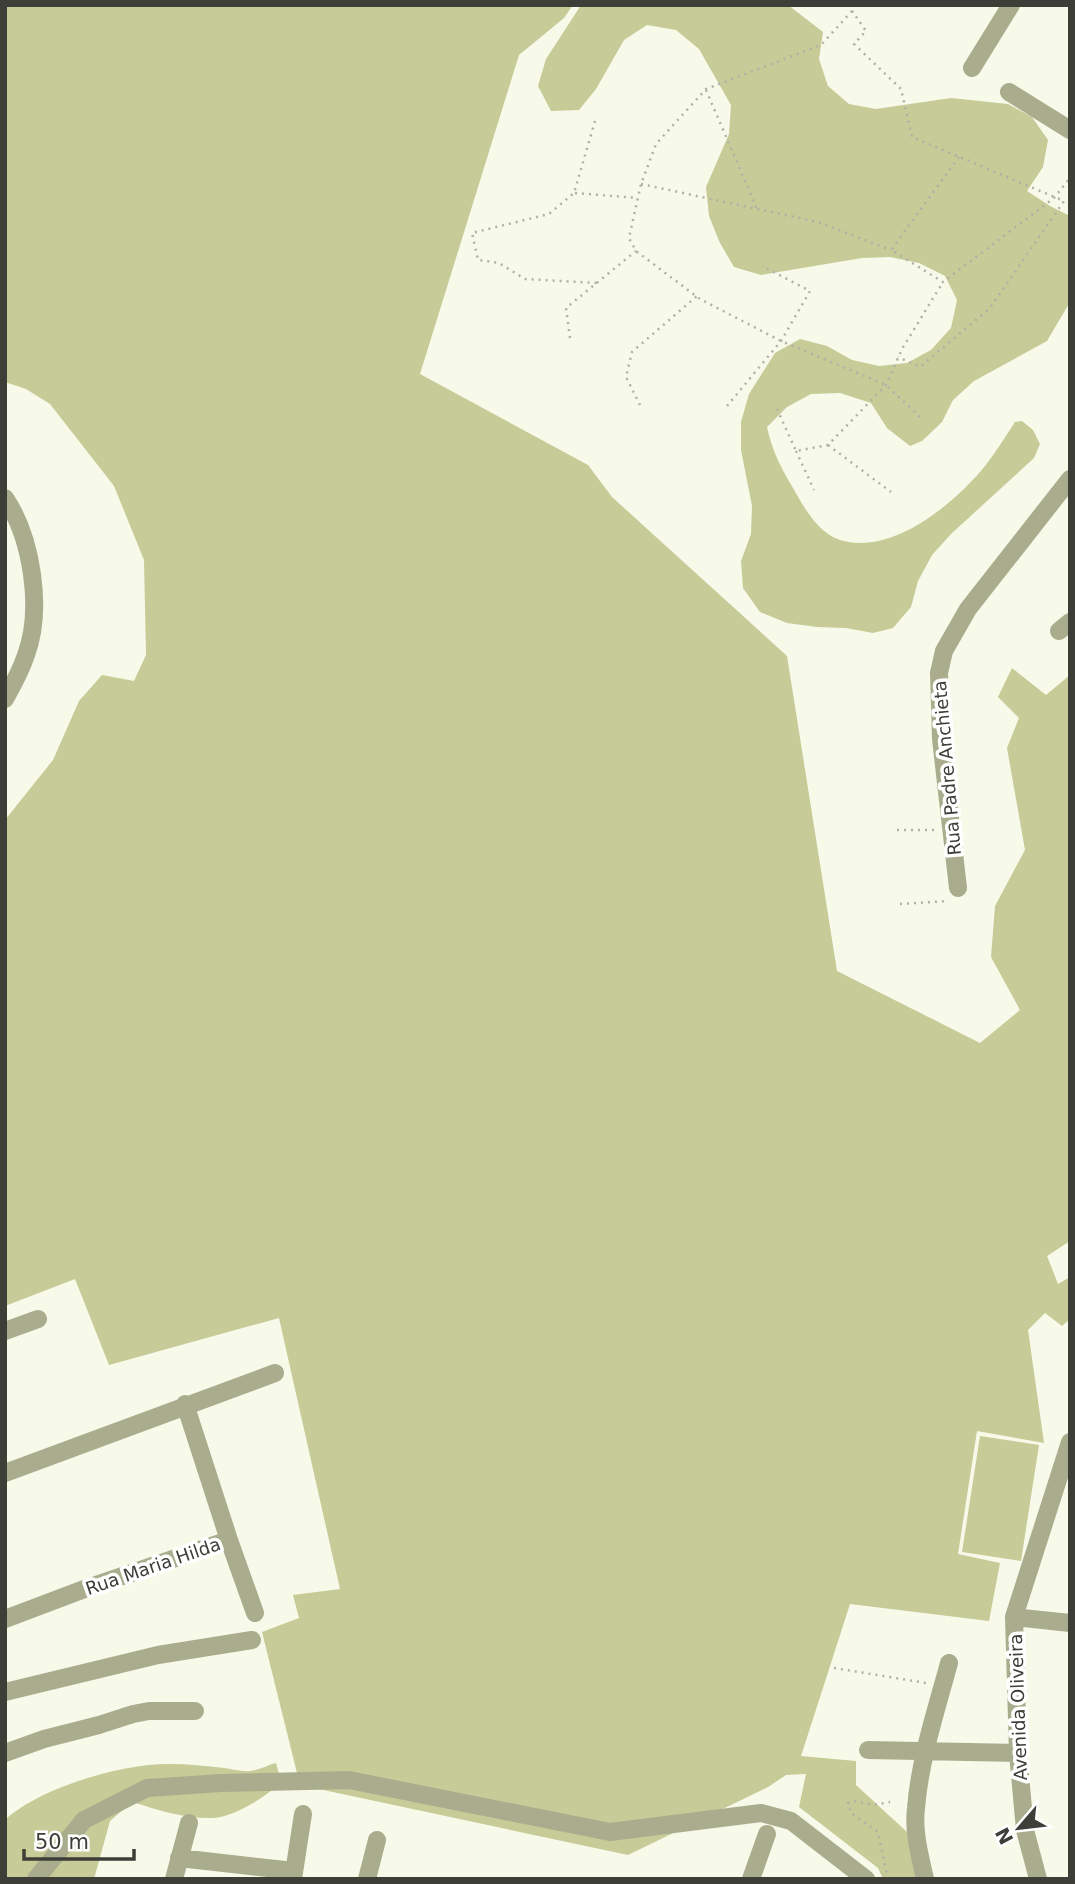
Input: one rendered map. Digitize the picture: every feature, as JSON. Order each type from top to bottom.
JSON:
[{"type":"street","points":[[972,68],[1011,5]]},
{"type":"street","points":[[1009,92],[1070,130]]},
{"type":"street","name":"Rua Padre Anchieta","points":[[958,888],[939,705],[939,673],[944,652],[968,609],[1070,479]]},
{"type":"street","points":[[5,498],[24,536],[32,571],[33,616],[27,653],[5,699]]},
{"type":"street","points":[[5,1331],[38,1319]]},
{"type":"street","points":[[5,1473],[185,1404],[275,1373]]},
{"type":"street","points":[[185,1404],[229,1540]]},
{"type":"street","name":"Avenida Oliveira","points":[[1038,1879],[1025,1830],[1018,1753],[1014,1617],[1070,1442]]},
{"type":"street","name":"Rua Maria Hilda","points":[[5,1619],[229,1540],[255,1613]]},
{"type":"street","points":[[1014,1617],[1070,1623]]},
{"type":"street","points":[[5,1692],[158,1655],[252,1640]]},
{"type":"street","points":[[925,1879],[917,1842],[915,1810],[926,1750],[949,1663]]},
{"type":"street","points":[[5,1753],[133,1714],[149,1711],[195,1711]]},
{"type":"street","points":[[868,1750],[1018,1753]]},
{"type":"street","points":[[34,1877],[84,1820],[147,1788],[349,1780],[610,1832],[761,1812],[791,1821],[866,1879]]},
{"type":"street","points":[[179,1858],[294,1875],[303,1814]]},
{"type":"street","points":[[174,1879],[188,1823]]},
{"type":"street","points":[[751,1879],[767,1834]]},
{"type":"street","points":[[367,1879],[377,1840]]},
{"type":"street","points":[[838,1879],[845,1874],[858,1879]]},
{"type":"path","points":[[848,5],[866,31],[854,44],[901,89],[912,137],[1064,201],[990,308],[920,367],[898,357]]},
{"type":"path","points":[[852,11],[821,45],[706,89],[656,144],[641,184],[629,238],[636,251],[697,296],[781,341],[886,385],[920,417]]},
{"type":"path","points":[[706,89],[757,209]]},
{"type":"path","points":[[595,121],[575,193],[549,214],[472,233],[478,260],[499,263],[525,279],[597,283]]},
{"type":"path","points":[[891,250],[959,157]]},
{"type":"path","points":[[796,451],[828,444],[886,385],[898,357],[943,282],[1054,198],[1070,178]]},
{"type":"path","points":[[641,184],[818,222],[891,250],[943,282]]},
{"type":"path","points":[[575,193],[638,198]]},
{"type":"path","points":[[570,338],[566,308],[636,251]]},
{"type":"path","points":[[727,406],[781,341],[810,292],[762,266]]},
{"type":"path","points":[[640,405],[626,377],[632,352],[697,296]]},
{"type":"path","points":[[777,409],[814,490]]},
{"type":"path","points":[[828,444],[891,492]]},
{"type":"path","points":[[897,830],[952,830]]},
{"type":"path","points":[[900,904],[955,900],[959,897],[958,888]]},
{"type":"path","points":[[834,1668],[943,1686]]},
{"type":"path","points":[[888,1879],[878,1832],[851,1813],[848,1803],[855,1801],[873,1805],[890,1802]]},
{"type":"green space","points":[[5,5],[573,5],[564,18],[519,55],[420,374],[588,465],[612,497],[787,656],[837,971],[980,1043],[1020,1010],[991,957],[995,906],[1025,850],[1007,748],[1019,718],[998,697],[1012,668],[1046,695],[1070,675],[1070,1241],[1047,1256],[1058,1284],[1070,1277],[1070,1319],[1062,1326],[1045,1313],[1028,1330],[1044,1443],[977,1431],[958,1554],[1000,1563],[989,1621],[850,1604],[801,1756],[856,1761],[856,1785],[907,1832],[917,1879],[883,1879],[878,1868],[799,1807],[806,1774],[786,1775],[768,1787],[628,1855],[300,1785],[262,1632],[299,1618],[293,1595],[340,1589],[279,1318],[109,1365],[75,1279],[5,1306],[5,820],[53,760],[79,701],[102,675],[134,681],[146,655],[144,560],[114,486],[50,404],[26,389],[5,382]]},
{"type":"green space","points":[[581,5],[788,5],[823,32],[819,59],[828,86],[849,104],[876,109],[951,98],[1008,104],[1032,117],[1048,140],[1043,167],[1027,191],[1070,216],[1070,302],[1047,341],[974,381],[953,400],[942,422],[922,441],[910,446],[887,428],[871,403],[840,393],[811,394],[787,407],[767,427],[783,470],[815,522],[833,537],[860,543],[880,541],[901,534],[957,496],[989,461],[1015,422],[1022,421],[1033,430],[1040,444],[1034,458],[951,534],[932,555],[918,581],[911,607],[893,628],[873,633],[817,627],[787,623],[760,612],[743,588],[741,561],[751,534],[752,506],[741,450],[741,422],[749,394],[775,353],[800,339],[827,346],[852,360],[879,366],[907,363],[931,350],[951,328],[957,300],[945,276],[919,263],[890,257],[862,258],[761,275],[734,267],[709,216],[706,187],[729,134],[731,105],[699,49],[676,30],[647,25],[624,40],[596,89],[579,110],[551,111],[538,86],[546,59]]},
{"type":"green space","points":[[980,1436],[1039,1445],[1021,1561],[962,1552]]},
{"type":"green space","points":[[276,1763],[281,1782],[249,1805],[221,1817],[182,1815],[132,1802],[110,1821],[94,1879],[5,1879],[5,1820],[20,1808],[60,1788],[106,1773],[151,1765],[190,1765],[247,1771]]}]
